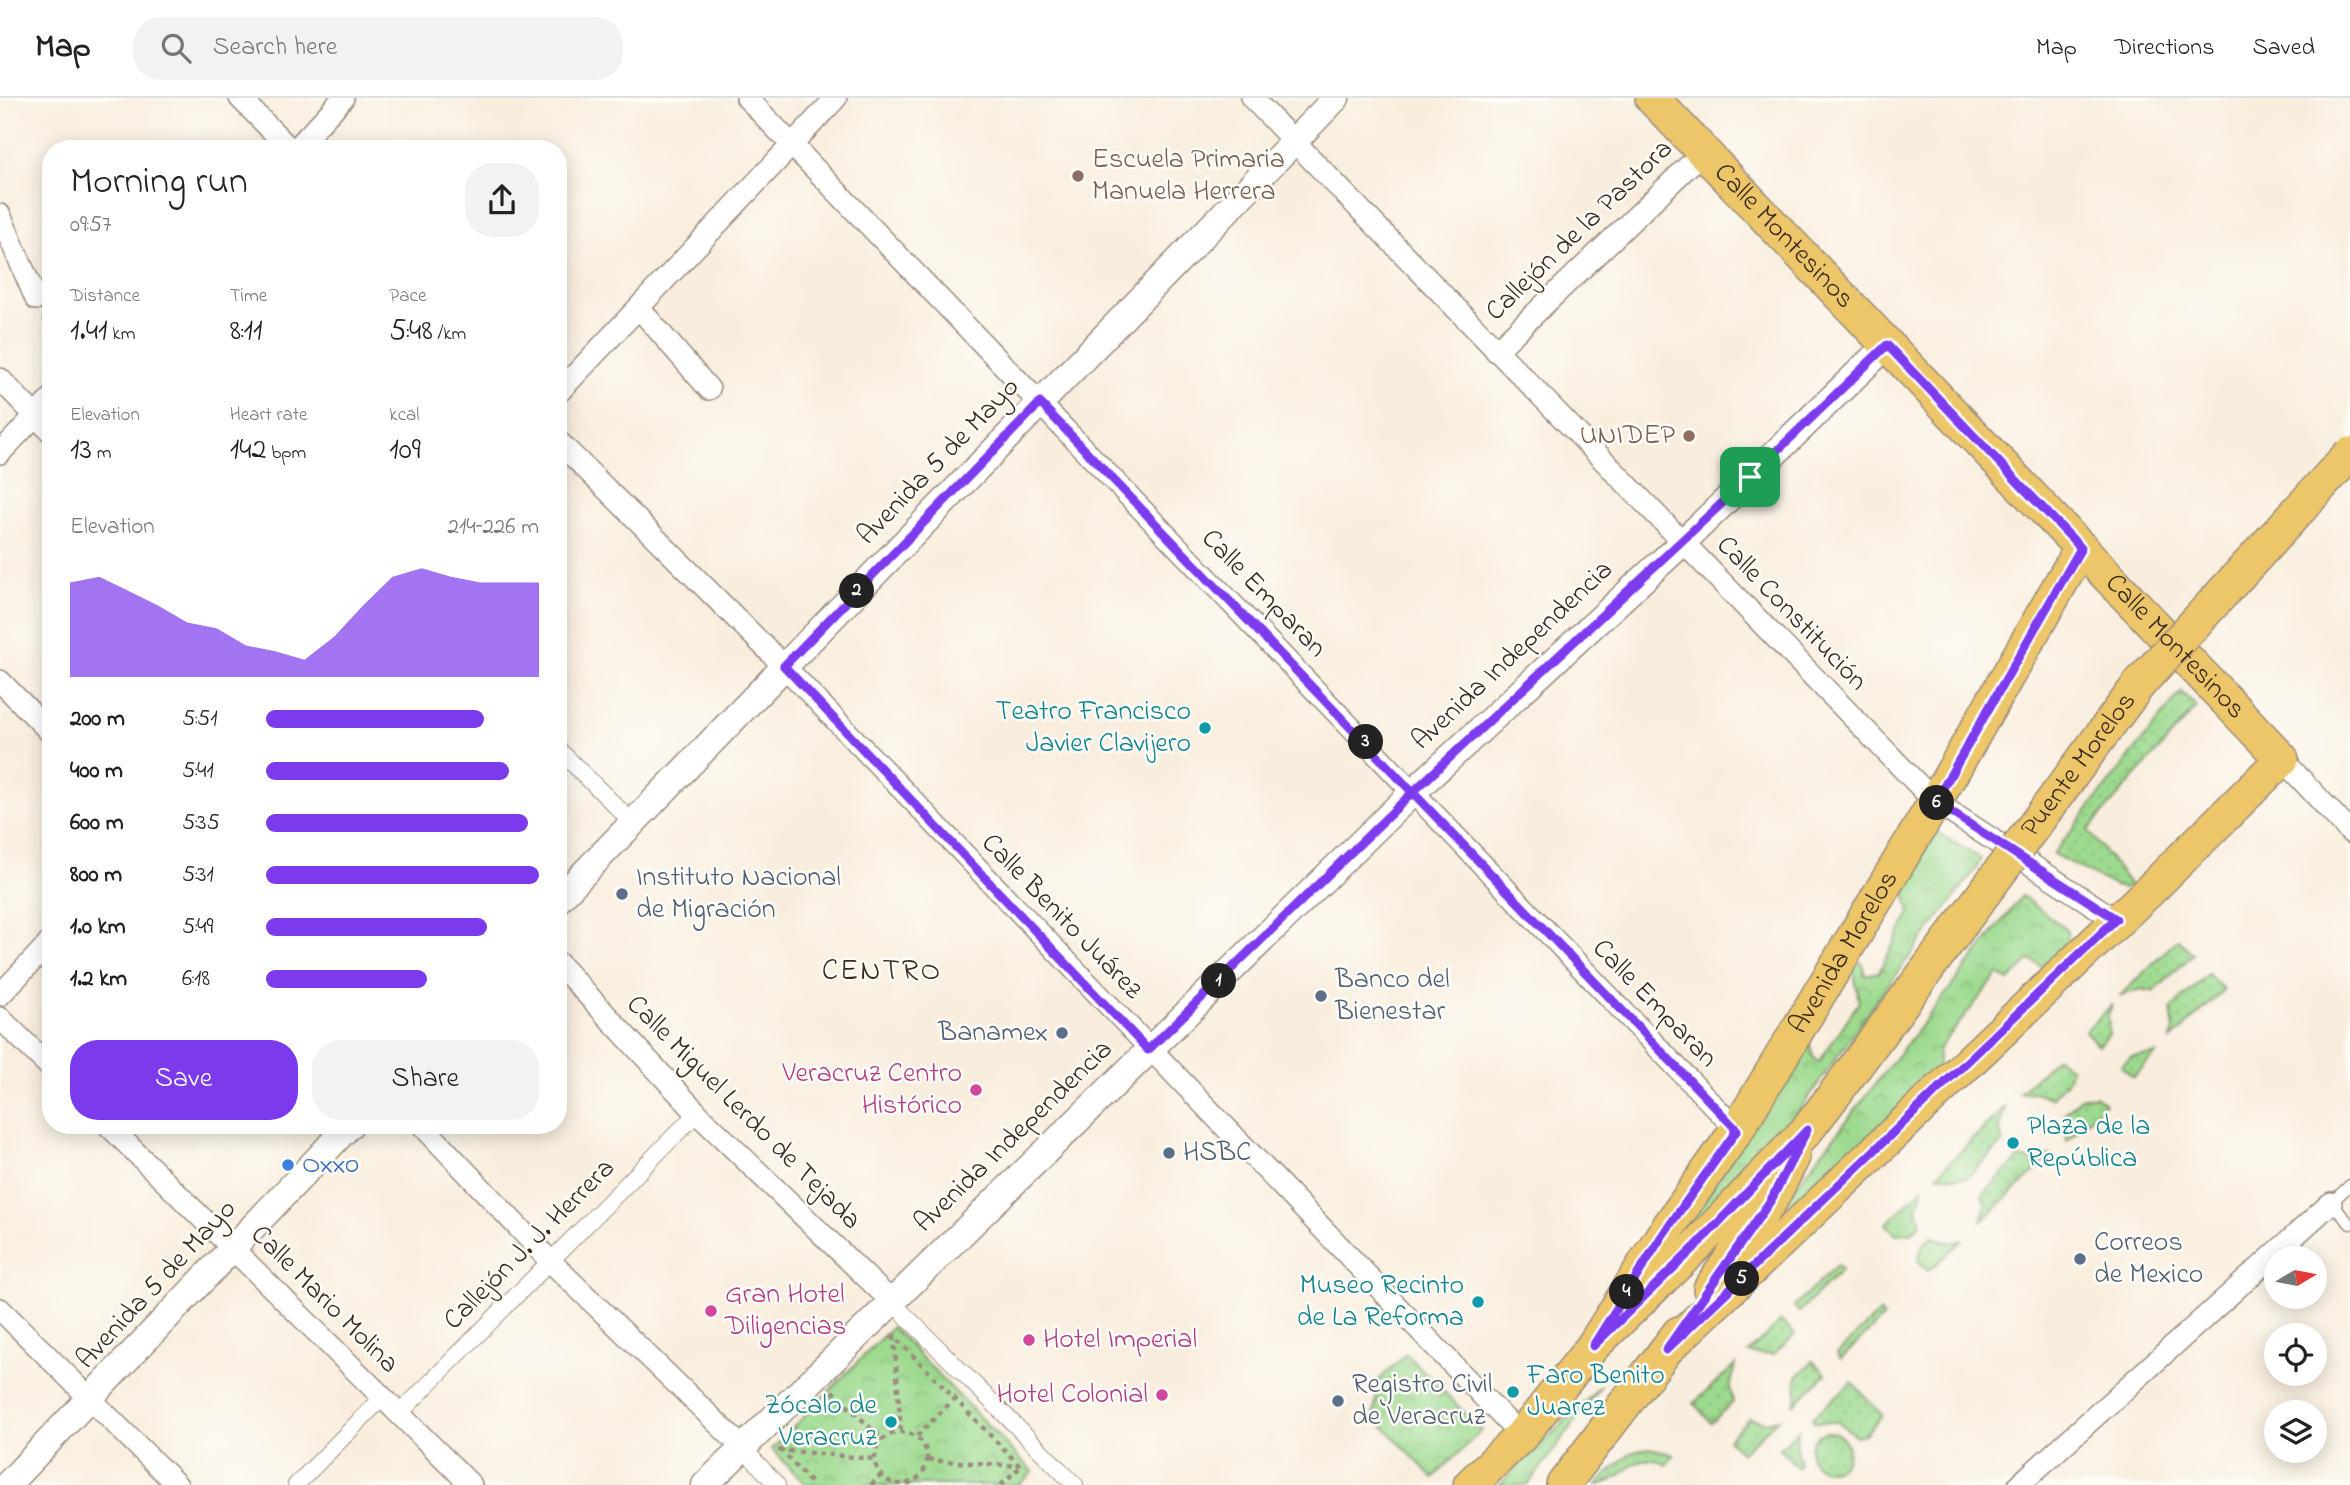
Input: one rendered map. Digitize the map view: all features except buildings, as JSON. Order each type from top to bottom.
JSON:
[{"type":"main road","name":"Calle Montesinos","points":[[1651,98],[2282,759]]},
{"type":"main road","name":"Puente Morelos","points":[[1807,1130],[2140,683],[2350,454]]},
{"type":"main road","name":"Avenida Morelos","points":[[1593,1346],[1662,1236],[1737,1130],[1935,802],[2081,548]]},
{"type":"main road","points":[[1666,1350],[2282,759]]},
{"type":"main road","points":[[1563,1485],[1666,1350],[1771,1200],[1807,1130]]},
{"type":"main road","points":[[1470,1485],[1521,1436],[1593,1346],[1695,1247],[1807,1130]]},
{"type":"street","points":[[240,98],[281,140]]},
{"type":"street","points":[[304,140],[343,98]]},
{"type":"street","name":"Calle Emparan","points":[[747,98],[1737,1130]]},
{"type":"street","points":[[567,384],[836,98]]},
{"type":"street","name":"Calle Constitución","points":[[1252,98],[1935,802],[2116,919]]},
{"type":"street","name":"Avenida 5 de Mayo","points":[[567,891],[1336,98]]},
{"type":"street","name":"Callejón de la Pastora","points":[[1496,351],[1703,152]]},
{"type":"street","points":[[0,215],[36,299]]},
{"type":"street","points":[[639,309],[709,389]]},
{"type":"street","name":"Avenida Independencia","points":[[705,1485],[744,1449],[890,1300],[1413,792],[1682,543],[1887,345]]},
{"type":"street","points":[[0,379],[42,422]]},
{"type":"street","points":[[0,453],[42,409]]},
{"type":"street","name":"Calle Benito Juárez","points":[[567,450],[784,666],[1148,1050],[1521,1436]]},
{"type":"street","points":[[3,691],[42,725]]},
{"type":"street","points":[[567,758],[632,822]]},
{"type":"street","name":"Calle Montesinos","points":[[2282,759],[2350,832]]},
{"type":"street","points":[[0,995],[42,951]]},
{"type":"street","name":"Calle Miguel Lerdo de Tejada","points":[[567,973],[697,1112],[890,1300]]},
{"type":"street","points":[[0,1018],[42,1059]]},
{"type":"street","name":"Callejón J. J. Herrera","points":[[399,1414],[697,1112]]},
{"type":"street","name":"Calle Mario Molina","points":[[117,1134],[471,1485]]},
{"type":"street","name":"Avenida 5 de Mayo","points":[[7,1485],[93,1398],[342,1134]]},
{"type":"street","points":[[430,1134],[551,1262],[744,1449],[777,1485]]},
{"type":"street","points":[[2019,1485],[2331,1203]]},
{"type":"street","points":[[890,1300],[1075,1485]]},
{"type":"street","points":[[0,1309],[93,1398],[177,1485]]},
{"type":"street","points":[[296,1485],[382,1398]]},
{"type":"lane","points":[[2350,1185],[2331,1203],[2350,1224]]},
{"type":"path","points":[[890,1300],[901,1431]]},
{"type":"path","points":[[884,1346],[894,1336]]},
{"type":"path","points":[[894,1336],[1020,1466]]},
{"type":"path","points":[[816,1376],[882,1439]]},
{"type":"path","points":[[917,1436],[971,1381]]},
{"type":"path","points":[[826,1404],[845,1385]]},
{"type":"path","points":[[901,1431],[917,1436],[927,1451],[928,1460],[920,1476],[904,1485],[887,1480],[881,1475],[874,1459],[882,1439],[901,1431]]},
{"type":"path","points":[[779,1450],[788,1441]]},
{"type":"path","points":[[744,1449],[874,1459]]},
{"type":"path","points":[[779,1450],[813,1485]]},
{"type":"path","points":[[928,1460],[1020,1466]]},
{"type":"path","points":[[1001,1485],[1020,1466]]},
{"type":"path","points":[[870,1485],[881,1475]]},
{"type":"green space","points":[[2181,692],[2197,707],[2088,830],[2130,885],[2124,888],[2115,886],[2053,854]]},
{"type":"green space","points":[[1937,832],[1981,859],[1973,873],[1879,997],[1802,1107],[1688,1233],[1681,1235],[1809,1041],[1813,1057],[1819,1062],[1859,1002],[1853,967],[1857,961],[1862,963],[1865,975],[1879,972],[1910,913],[1903,884],[1932,834]]},
{"type":"green space","points":[[2022,896],[2066,929],[2068,942],[2064,952],[2046,969],[2030,960],[2009,981],[1998,974],[1938,1050],[1938,1071],[1738,1260]]},
{"type":"green space","points":[[2178,939],[2193,954],[2154,992],[2142,989],[2120,996]]},
{"type":"green space","points":[[2208,974],[2224,990],[2170,1041],[2174,1030],[2171,1009]]},
{"type":"green space","points":[[2113,1004],[2108,1014],[2109,1034],[2098,1045],[2085,1031]]},
{"type":"green space","points":[[2156,1054],[2133,1077],[2121,1066],[2131,1057]]},
{"type":"green space","points":[[2057,1057],[2071,1069],[2066,1082],[2051,1098],[2034,1092],[2019,1093]]},
{"type":"green space","points":[[2095,1095],[2105,1103],[2067,1141],[2064,1114],[2080,1098]]},
{"type":"green space","points":[[2005,1107],[1999,1127],[2003,1143],[1966,1178],[1937,1175]]},
{"type":"green space","points":[[2052,1155],[1982,1221],[1985,1203],[1982,1195],[2019,1158],[2034,1161]]},
{"type":"green space","points":[[1923,1188],[1917,1209],[1921,1224],[1911,1233],[1896,1234],[1886,1224]]},
{"type":"green space","points":[[1932,1237],[1952,1243],[1963,1240],[1928,1271],[1918,1260],[1922,1246]]},
{"type":"green space","points":[[1837,1265],[1842,1269],[1799,1312],[1794,1307]]},
{"type":"green space","points":[[1880,1312],[1884,1317],[1841,1359],[1837,1354]]},
{"type":"green space","points":[[1781,1321],[1795,1335],[1773,1355],[1748,1353]]},
{"type":"green space","name":"Zócalo de Veracruz","points":[[892,1327],[1033,1472],[1019,1485],[806,1485],[772,1449]]},
{"type":"green space","points":[[1406,1354],[1482,1430],[1433,1478],[1374,1416],[1378,1381]]},
{"type":"green space","points":[[1813,1361],[1826,1374],[1793,1405],[1797,1394],[1796,1378]]},
{"type":"green space","points":[[1735,1365],[1730,1389],[1733,1402],[1711,1423],[1694,1403]]},
{"type":"green space","points":[[1852,1382],[1882,1415],[1865,1434],[1856,1436],[1838,1422],[1815,1422],[1812,1418]]},
{"type":"green space","points":[[1602,1385],[1528,1485],[1499,1485]]},
{"type":"green space","points":[[1749,1418],[1765,1422],[1778,1419],[1741,1453],[1728,1439]]},
{"type":"green space","points":[[1798,1431],[1796,1447],[1800,1463],[1797,1467],[1780,1448]]},
{"type":"green space","points":[[1829,1432],[1842,1438],[1848,1451],[1842,1464],[1829,1470],[1816,1464],[1810,1451],[1816,1438]]},
{"type":"green space","points":[[1650,1448],[1674,1455],[1666,1465],[1655,1460],[1646,1460],[1614,1479],[1596,1485],[1630,1453]]},
{"type":"place","name":"Escuela Primaria Manuela Herrera","points":[[1078,176]]},
{"type":"place","name":"UNIDEP","points":[[1689,436]]},
{"type":"place","name":"Teatro Francisco Javier Clavijero","points":[[1205,728]]},
{"type":"place","name":"Instituto Nacional de Migración","points":[[622,894]]},
{"type":"place","name":"Banco del Bienestar","points":[[1321,996]]},
{"type":"place","name":"Banamex","points":[[1062,1033]]},
{"type":"place","name":"Veracruz Centro Histórico","points":[[976,1090]]},
{"type":"place","name":"Plaza de la República","points":[[2013,1143]]},
{"type":"place","name":"HSBC","points":[[1169,1153]]},
{"type":"place","name":"Oxxo","points":[[288,1165]]},
{"type":"place","name":"Correos de Mexico","points":[[2080,1259]]},
{"type":"place","name":"Museo Recinto de La Reforma","points":[[1478,1302]]},
{"type":"place","name":"Gran Hotel Diligencias","points":[[711,1311]]},
{"type":"place","name":"Hotel Imperial","points":[[1029,1340]]},
{"type":"place","name":"Faro Benito Juarez","points":[[1513,1392]]},
{"type":"place","name":"Hotel Colonial","points":[[1162,1395]]},
{"type":"place","name":"Registro Civil de Veracruz","points":[[1338,1401]]},
{"type":"place","name":"Zócalo de Veracruz","points":[[891,1422]]},
{"type":"district","name":"CENTRO","points":[[882,972]]},
{"type":"route","points":[[1750,477],[1413,792],[1148,1050],[784,666],[1040,403],[1413,792],[1592,980],[1737,1130],[1662,1236],[1593,1346],[1695,1247],[1807,1130],[1771,1200],[1666,1350],[1868,1160],[2116,919],[1935,802],[2081,548],[1887,345],[1750,477]]}]
